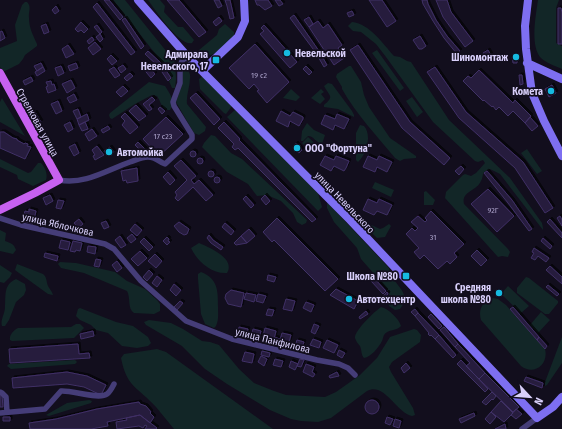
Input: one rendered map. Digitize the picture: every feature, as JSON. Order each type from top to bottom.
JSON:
[{"type":"main road","name":"улица Невельского","points":[[138,0],[187,56],[350,220],[537,418]]},
{"type":"main road","points":[[202,71],[238,37],[245,21],[244,0]]},
{"type":"main road","points":[[528,0],[525,26],[527,63],[535,100],[562,156]]},
{"type":"main road","points":[[527,63],[562,79]]},
{"type":"main road","name":"Стрелковая улица","points":[[0,73],[59,180]]},
{"type":"main road","points":[[0,210],[59,180]]},
{"type":"main road","points":[[537,418],[552,407],[562,397]]},
{"type":"street","points":[[59,180],[70,182],[96,177],[121,165],[148,157],[156,158],[165,164],[185,146],[192,139],[192,135],[173,102],[180,83],[180,66],[182,61],[187,56]]},
{"type":"street","name":"улица Яблочкова","points":[[0,218],[22,225],[105,244],[112,247],[139,279],[186,321]]},
{"type":"street","name":"улица Панфилова","points":[[186,321],[232,340],[339,364],[348,368],[355,375]]},
{"type":"street","points":[[0,413],[45,409],[61,391],[73,391],[99,397],[103,396],[108,394],[114,384]]},
{"type":"street","points":[[0,392],[6,397],[7,412]]},
{"type":"street","points":[[522,429],[537,418]]},
{"type":"green space","points":[[113,0],[125,0],[175,62],[175,88],[172,88],[169,81],[172,78],[161,61]]},
{"type":"green space","points":[[148,0],[160,0],[165,6],[164,12],[178,27],[183,27],[194,40],[192,43],[187,43],[175,34]]},
{"type":"green space","points":[[538,0],[559,0],[556,8],[556,43],[562,46],[562,69],[544,61],[537,51],[534,29]]},
{"type":"green space","points":[[27,2],[29,6],[30,25],[37,46],[25,55],[19,64],[3,71],[0,67],[0,48],[17,41],[15,25],[22,5]]},
{"type":"green space","points":[[352,22],[365,26],[370,30],[381,40],[394,56],[411,62],[449,120],[510,178],[542,223],[543,230],[500,174],[490,169],[484,172],[482,180],[479,184],[465,196],[464,204],[510,252],[508,257],[498,257],[445,198],[446,192],[463,175],[465,174],[471,176],[476,173],[485,163],[483,160],[478,162],[475,161],[433,122],[376,44],[361,32],[353,31],[348,26]]},
{"type":"green space","points":[[225,24],[234,32],[234,37],[218,52],[209,56],[198,54],[199,50],[217,35],[219,29]]},
{"type":"green space","points":[[377,50],[404,88],[400,91],[372,53]]},
{"type":"green space","points":[[187,62],[190,76],[187,104],[206,127],[205,131],[199,135],[194,133],[176,102],[182,84],[182,68]]},
{"type":"green space","points":[[351,66],[361,82],[369,107],[390,138],[416,156],[416,158],[404,159],[400,161],[395,158],[367,125],[342,89],[336,77],[337,74]]},
{"type":"green space","points":[[203,76],[232,106],[226,114],[200,89],[199,79]]},
{"type":"green space","points":[[149,82],[165,86],[172,101],[172,107],[170,110],[163,108],[157,96],[152,95],[112,119],[110,118],[110,113]]},
{"type":"green space","points":[[328,83],[332,84],[352,111],[354,117],[338,109],[324,107],[330,98],[324,86]]},
{"type":"green space","points":[[291,89],[300,97],[296,101],[283,98]]},
{"type":"green space","points":[[321,89],[324,92],[321,94],[325,99],[320,104],[311,98]]},
{"type":"green space","points":[[19,94],[25,96],[30,103],[29,112],[21,104]]},
{"type":"green space","points":[[412,97],[423,112],[417,117],[406,101]]},
{"type":"green space","points":[[2,98],[25,136],[0,122],[0,102]]},
{"type":"green space","points":[[235,110],[318,193],[322,207],[318,211],[227,117]]},
{"type":"green space","points":[[307,123],[314,130],[325,135],[322,144],[308,136],[301,141],[302,131]]},
{"type":"green space","points":[[360,125],[364,126],[368,134],[368,139],[364,154],[358,162],[356,160],[356,133]]},
{"type":"green space","points":[[211,135],[215,136],[231,153],[242,159],[307,220],[306,223],[302,225],[297,222],[293,213],[281,201],[267,195],[257,196],[248,184],[227,172],[202,147]]},
{"type":"green space","points":[[308,137],[318,146],[313,154],[302,143]]},
{"type":"green space","points":[[527,149],[542,171],[537,174],[521,153]]},
{"type":"green space","points":[[0,159],[28,173],[31,172],[38,163],[41,163],[46,171],[46,180],[33,186],[18,179],[17,175],[0,167]]},
{"type":"green space","points":[[375,182],[394,190],[391,197],[372,188]]},
{"type":"green space","points":[[426,191],[435,200],[433,205],[424,205],[424,192]]},
{"type":"green space","points":[[327,203],[389,268],[391,276],[403,292],[404,300],[400,309],[395,310],[389,306],[387,300],[390,292],[361,259],[357,248],[334,222],[327,208]]},
{"type":"green space","points":[[363,221],[380,229],[389,224],[391,226],[385,237],[377,238],[363,224]]},
{"type":"green space","points":[[0,230],[6,233],[5,241],[14,246],[16,250],[13,254],[0,251]]},
{"type":"green space","points":[[199,243],[214,250],[224,258],[228,263],[229,268],[227,273],[221,273],[210,269],[197,258],[191,248]]},
{"type":"green space","points":[[60,262],[76,263],[115,272],[127,281],[145,289],[160,304],[160,311],[154,314],[134,313],[130,306],[127,291],[84,273],[61,268],[58,264]]},
{"type":"green space","points":[[17,264],[43,274],[53,295],[48,294],[15,270]]},
{"type":"green space","points":[[0,265],[12,273],[4,283],[0,282]]},
{"type":"green space","points":[[201,272],[211,278],[217,290],[218,319],[214,328],[205,324],[201,314],[198,274]]},
{"type":"green space","points":[[526,277],[558,301],[549,314],[545,314],[517,293],[517,288]]},
{"type":"green space","points":[[16,279],[25,284],[26,290],[24,295],[16,302],[5,326],[2,326],[6,291],[9,284]]},
{"type":"green space","points":[[508,286],[529,306],[521,313],[501,294]]},
{"type":"green space","points":[[493,298],[498,299],[506,305],[545,349],[545,359],[543,364],[539,367],[531,370],[521,366],[481,320],[480,313],[482,306],[486,301]]},
{"type":"green space","points":[[381,307],[393,315],[401,326],[386,333],[377,349],[372,354],[364,358],[362,356],[360,346],[355,338],[356,335],[365,321]]},
{"type":"green space","points":[[80,308],[116,322],[133,326],[148,337],[151,343],[148,346],[137,348],[122,346],[108,333],[96,330],[91,325],[80,320],[76,316],[78,309]]},
{"type":"green space","points":[[541,312],[550,320],[538,333],[530,325]]},
{"type":"green space","points":[[149,320],[171,323],[202,341],[219,345],[239,369],[254,383],[286,395],[325,397],[336,392],[360,375],[377,358],[390,337],[414,329],[417,330],[421,335],[420,342],[392,362],[389,367],[413,408],[415,415],[412,416],[406,414],[385,394],[373,389],[367,391],[331,418],[318,422],[291,419],[270,410],[205,369],[182,346],[146,325],[144,322]]},
{"type":"green space","points":[[76,324],[80,324],[84,328],[74,338],[10,340],[12,333],[18,328],[71,327]]},
{"type":"green space","points":[[562,337],[562,363],[545,386],[545,382]]},
{"type":"green space","points":[[157,349],[166,352],[273,429],[174,429],[150,400],[134,386],[126,376],[123,368],[121,358],[124,354]]},
{"type":"green space","points":[[75,360],[77,362],[75,364],[11,369],[7,366],[9,364]]},
{"type":"green space","points":[[89,400],[92,401],[91,403],[49,416],[46,415],[67,403]]},
{"type":"building","points":[[104,0],[109,0],[123,17],[120,20]]},
{"type":"building","points":[[167,0],[179,0],[206,32],[199,37]]},
{"type":"building","points":[[214,0],[219,0],[222,6],[218,8]]},
{"type":"building","points":[[225,0],[230,0],[234,18],[230,19]]},
{"type":"building","points":[[255,0],[268,0],[272,6],[265,10],[257,5]]},
{"type":"building","points":[[275,0],[280,0],[283,4],[279,6]]},
{"type":"building","points":[[369,0],[382,0],[396,21],[387,27]]},
{"type":"building","points":[[422,0],[427,0],[436,20],[460,51],[457,54],[444,38]]},
{"type":"building","points":[[436,0],[447,0],[451,12],[473,41],[465,47],[443,17]]},
{"type":"building","points":[[97,3],[135,52],[131,55],[93,7]]},
{"type":"building","points":[[56,6],[59,11],[55,14],[52,10]]},
{"type":"building","points":[[558,8],[561,8],[562,13],[562,44],[558,44]]},
{"type":"building","points":[[352,11],[354,15],[349,17],[347,13]]},
{"type":"building","points":[[294,15],[319,51],[327,65],[324,67],[316,53],[290,18]]},
{"type":"building","points":[[219,17],[222,21],[216,26],[213,22]]},
{"type":"building","points":[[309,17],[313,24],[309,27],[304,20]]},
{"type":"building","points":[[125,18],[144,46],[141,49],[122,20]]},
{"type":"building","points":[[318,21],[323,28],[328,24],[342,45],[338,48],[344,58],[334,65],[309,27]]},
{"type":"building","points":[[81,22],[88,29],[84,33],[81,30],[78,32],[75,29]]},
{"type":"building","points":[[46,24],[49,32],[44,34],[41,26]]},
{"type":"building","points":[[97,25],[102,32],[100,34],[94,27]]},
{"type":"building","points":[[264,25],[297,62],[290,68],[260,34],[264,31],[261,28]]},
{"type":"building","points":[[2,31],[5,38],[0,41],[0,32]]},
{"type":"building","points":[[100,34],[103,39],[100,42],[96,37]]},
{"type":"building","points":[[420,36],[426,46],[422,49],[419,49],[413,40]]},
{"type":"building","points":[[92,37],[94,40],[89,44],[87,41]]},
{"type":"building","points":[[95,42],[101,49],[93,55],[88,48]]},
{"type":"building","points":[[255,44],[289,82],[267,103],[257,91],[259,90],[254,84],[249,89],[229,68]]},
{"type":"building","points":[[68,45],[74,54],[66,58],[62,49]]},
{"type":"building","points":[[358,45],[410,122],[450,158],[444,165],[402,128],[350,50]]},
{"type":"building","points":[[488,50],[493,59],[488,61],[483,53]]},
{"type":"building","points":[[148,51],[161,63],[171,78],[168,81],[158,66],[145,54]]},
{"type":"building","points":[[111,55],[117,61],[112,65],[107,59]]},
{"type":"building","points":[[512,57],[517,57],[517,63],[513,63]]},
{"type":"building","points":[[41,63],[43,67],[37,71],[34,66]]},
{"type":"building","points":[[76,63],[78,68],[70,71],[68,66]]},
{"type":"building","points":[[146,64],[155,74],[151,78],[142,67]]},
{"type":"building","points":[[123,65],[126,69],[121,73],[118,68]]},
{"type":"building","points":[[61,66],[64,73],[58,76],[55,68]]},
{"type":"building","points":[[306,66],[312,72],[309,75],[303,69]]},
{"type":"building","points":[[43,67],[45,71],[37,76],[35,72]]},
{"type":"building","points":[[114,67],[120,75],[115,78],[109,70]]},
{"type":"building","points":[[435,67],[466,112],[523,162],[553,208],[545,213],[515,168],[459,118],[427,72]]},
{"type":"building","points":[[479,70],[513,103],[515,100],[531,116],[525,123],[513,111],[508,116],[499,107],[496,110],[493,106],[492,107],[484,100],[483,101],[463,81],[468,76],[471,78]]},
{"type":"building","points":[[130,73],[133,76],[127,81],[124,78]]},
{"type":"building","points":[[519,75],[522,75],[523,84],[520,85]]},
{"type":"building","points":[[31,77],[33,81],[25,85],[23,81]]},
{"type":"building","points":[[71,80],[75,88],[67,93],[62,84]]},
{"type":"building","points":[[51,81],[56,90],[48,93],[46,87],[48,86],[46,82]]},
{"type":"building","name":"Комета","points":[[552,85],[556,93],[549,97],[545,89]]},
{"type":"building","points":[[123,86],[128,91],[121,97],[116,92]]},
{"type":"building","points":[[196,93],[220,119],[214,125],[190,98]]},
{"type":"building","points":[[74,94],[77,100],[70,103],[67,98]]},
{"type":"building","points":[[152,97],[155,100],[149,105],[152,109],[149,111],[143,104]]},
{"type":"building","points":[[58,101],[62,111],[56,114],[51,104]]},
{"type":"building","points":[[136,105],[146,116],[139,121],[129,111]]},
{"type":"building","points":[[160,107],[165,111],[162,114],[158,109]]},
{"type":"building","points":[[78,109],[81,117],[77,119],[73,111]]},
{"type":"building","points":[[32,111],[33,114],[35,112],[41,122],[39,123],[41,130],[37,132],[26,114]]},
{"type":"building","points":[[281,111],[290,116],[293,112],[303,117],[299,126],[290,121],[288,127],[276,121]]},
{"type":"building","points":[[125,113],[138,127],[130,134],[122,125],[125,121],[121,117]]},
{"type":"building","points":[[87,114],[89,120],[79,125],[77,119]]},
{"type":"building","points":[[337,114],[349,119],[344,129],[335,125],[333,130],[321,124],[325,115],[335,119]]},
{"type":"building","points":[[166,117],[183,134],[159,156],[143,139]]},
{"type":"building","points":[[530,117],[538,126],[532,131],[525,123]]},
{"type":"building","points":[[70,122],[73,129],[68,132],[64,125]]},
{"type":"building","points":[[85,122],[88,129],[82,131],[79,125]]},
{"type":"building","points":[[224,122],[240,139],[239,140],[316,219],[312,222],[238,148],[235,150],[232,147],[234,144],[218,128]]},
{"type":"building","points":[[108,126],[110,129],[103,133],[101,130]]},
{"type":"building","points":[[92,129],[97,136],[89,141],[85,134]]},
{"type":"building","points":[[0,132],[4,132],[31,147],[25,159],[0,148]]},
{"type":"building","points":[[138,142],[147,151],[144,154],[135,145]]},
{"type":"building","name":"ООО \"Фортуна\"","points":[[296,143],[302,150],[299,153],[293,147]]},
{"type":"building","points":[[75,144],[79,153],[74,156],[69,147]]},
{"type":"building","points":[[97,146],[104,155],[95,160],[93,156],[95,155],[92,150]]},
{"type":"building","name":"Автомойка","points":[[110,147],[114,152],[108,156],[104,151]]},
{"type":"building","points":[[193,151],[196,154],[193,157],[190,154]]},
{"type":"building","points":[[325,156],[334,160],[336,156],[349,161],[344,171],[334,166],[331,171],[320,165]]},
{"type":"building","points":[[368,156],[377,160],[379,156],[392,162],[387,172],[377,167],[375,172],[363,167]]},
{"type":"building","points":[[200,158],[203,161],[200,164],[197,161]]},
{"type":"building","points":[[181,160],[196,176],[191,180],[194,184],[199,180],[213,195],[206,201],[193,187],[178,201],[175,198],[177,195],[175,192],[187,180],[174,166]]},
{"type":"building","points":[[461,166],[464,169],[459,175],[455,171]]},
{"type":"building","points":[[137,168],[138,181],[127,183],[126,180],[123,181],[121,171]]},
{"type":"building","points":[[211,171],[214,174],[211,177],[208,174]]},
{"type":"building","points":[[487,171],[512,200],[532,229],[529,231],[484,173]]},
{"type":"building","points":[[168,172],[175,180],[170,185],[163,177]]},
{"type":"building","points":[[217,177],[220,180],[217,183],[214,180]]},
{"type":"building","points":[[488,189],[514,216],[497,232],[471,204]]},
{"type":"building","points":[[50,195],[53,201],[46,205],[43,198]]},
{"type":"building","points":[[265,195],[270,201],[266,205],[261,199]]},
{"type":"building","points":[[246,196],[254,205],[251,208],[243,199]]},
{"type":"building","points":[[368,199],[377,203],[379,199],[392,205],[387,215],[377,211],[374,215],[363,210]]},
{"type":"building","points":[[58,200],[64,201],[61,209],[56,208]]},
{"type":"building","points":[[29,209],[36,211],[33,224],[22,221],[25,211],[29,212]]},
{"type":"building","points":[[431,211],[464,244],[454,253],[457,257],[450,264],[447,261],[438,269],[424,255],[420,259],[414,252],[419,248],[406,234],[412,228],[415,231],[418,228],[411,222],[418,216],[425,222],[427,220],[425,218]]},
{"type":"building","points":[[560,216],[562,220],[562,226],[557,218]]},
{"type":"building","points":[[277,218],[338,279],[325,291],[274,240],[272,242],[263,232]]},
{"type":"building","points":[[79,219],[83,224],[78,228],[74,223]]},
{"type":"building","points":[[550,219],[562,233],[562,238],[547,222]]},
{"type":"building","points":[[106,221],[109,227],[104,229],[101,223]]},
{"type":"building","points":[[179,222],[189,229],[187,234],[184,235],[179,232],[174,226]]},
{"type":"building","points":[[225,223],[234,231],[231,235],[222,227]]},
{"type":"building","points":[[135,224],[142,230],[137,236],[130,230]]},
{"type":"building","points":[[249,229],[255,236],[247,243],[241,236]]},
{"type":"building","points":[[132,234],[136,239],[131,243],[127,238]]},
{"type":"building","points":[[209,235],[223,247],[221,250],[207,238]]},
{"type":"building","points":[[120,236],[126,245],[121,248],[115,240]]},
{"type":"building","points":[[241,236],[247,243],[236,245],[234,243]]},
{"type":"building","points":[[167,237],[169,239],[168,241],[170,242],[167,245],[163,241]]},
{"type":"building","points":[[144,238],[153,247],[149,251],[140,242]]},
{"type":"building","points":[[543,238],[552,246],[550,249],[541,241]]},
{"type":"building","points":[[61,240],[70,242],[68,250],[59,248]]},
{"type":"building","points":[[73,241],[82,243],[80,251],[70,251]]},
{"type":"building","points":[[88,246],[96,247],[95,254],[87,252]]},
{"type":"building","points":[[534,248],[549,258],[546,262],[538,256],[535,260],[531,258],[534,253],[532,252]]},
{"type":"building","points":[[477,250],[487,260],[481,266],[471,256]]},
{"type":"building","points":[[140,251],[147,258],[138,266],[131,259]]},
{"type":"building","points":[[45,253],[58,256],[57,261],[44,257]]},
{"type":"building","points":[[155,254],[162,261],[156,268],[148,261]]},
{"type":"building","points":[[96,259],[101,260],[99,267],[94,266]]},
{"type":"building","points":[[117,261],[122,268],[117,272],[112,265]]},
{"type":"building","points":[[550,266],[562,277],[562,284],[546,270]]},
{"type":"building","points":[[149,270],[153,274],[147,281],[143,277]]},
{"type":"building","points":[[268,275],[276,277],[274,282],[267,280]]},
{"type":"building","points":[[157,276],[162,280],[157,287],[152,283]]},
{"type":"building","points":[[374,278],[386,291],[383,294],[371,281]]},
{"type":"building","points":[[174,284],[181,290],[176,296],[170,290]]},
{"type":"building","points":[[548,285],[559,294],[557,296],[546,287]]},
{"type":"building","points":[[336,289],[358,301],[354,309],[330,295]]},
{"type":"building","points":[[231,290],[244,293],[241,307],[228,304],[225,298],[226,294]]},
{"type":"building","points":[[387,292],[388,294],[380,303],[378,302]]},
{"type":"building","points":[[246,293],[256,295],[254,302],[244,299]]},
{"type":"building","points":[[258,294],[266,296],[263,303],[256,301]]},
{"type":"building","points":[[286,299],[295,301],[292,311],[283,309]]},
{"type":"building","points":[[180,301],[183,303],[177,310],[174,307]]},
{"type":"building","points":[[306,302],[314,305],[311,312],[303,308]]},
{"type":"building","points":[[513,307],[539,337],[537,340],[510,309]]},
{"type":"building","points":[[268,309],[274,310],[272,316],[266,315]]},
{"type":"building","points":[[415,309],[418,313],[415,316],[411,312]]},
{"type":"building","points":[[366,311],[368,314],[360,319],[359,317]]},
{"type":"building","points":[[418,313],[439,335],[435,339],[428,334],[429,333],[415,316]]},
{"type":"building","points":[[431,314],[442,326],[439,329],[428,317]]},
{"type":"building","points":[[314,324],[319,326],[315,334],[311,332]]},
{"type":"building","points":[[239,327],[248,329],[246,337],[238,333]]},
{"type":"building","points":[[444,327],[458,344],[455,347],[440,330]]},
{"type":"building","points":[[265,328],[276,331],[274,339],[263,336]]},
{"type":"building","points":[[253,329],[261,331],[259,338],[251,338]]},
{"type":"building","points":[[93,331],[94,336],[81,339],[80,334]]},
{"type":"building","points":[[282,333],[291,335],[289,342],[280,340]]},
{"type":"building","points":[[439,335],[456,355],[453,358],[435,339]]},
{"type":"building","points":[[274,337],[280,339],[279,344],[273,342]]},
{"type":"building","points":[[539,337],[547,346],[545,349],[537,340]]},
{"type":"building","points":[[313,339],[321,342],[319,348],[310,345]]},
{"type":"building","points":[[297,340],[304,342],[302,347],[295,346]]},
{"type":"building","points":[[327,340],[338,345],[334,353],[323,348]]},
{"type":"building","points":[[78,344],[79,354],[89,353],[90,358],[10,363],[9,349]]},
{"type":"building","points":[[458,344],[485,373],[479,379],[466,366],[470,363],[455,347]]},
{"type":"building","points":[[339,350],[345,353],[342,358],[337,355]]},
{"type":"building","points":[[262,351],[270,353],[269,357],[261,355]]},
{"type":"building","points":[[245,352],[254,354],[252,363],[242,361]]},
{"type":"building","points":[[261,356],[267,359],[264,366],[258,362]]},
{"type":"building","points":[[275,359],[283,361],[281,367],[273,365]]},
{"type":"building","points":[[300,359],[304,360],[301,367],[297,366]]},
{"type":"building","points":[[461,360],[488,389],[485,392],[457,364]]},
{"type":"building","points":[[291,361],[298,364],[295,370],[289,367]]},
{"type":"building","points":[[406,363],[410,368],[404,373],[401,368]]},
{"type":"building","points":[[306,364],[314,367],[312,372],[315,374],[313,377],[303,372]]},
{"type":"building","points":[[67,372],[87,376],[106,385],[101,395],[84,387],[67,384],[13,388],[12,378]]},
{"type":"building","points":[[337,372],[339,376],[330,378],[329,376]]},
{"type":"building","points":[[485,373],[519,407],[513,412],[479,379]]},
{"type":"building","points":[[526,377],[543,383],[542,388],[524,381]]},
{"type":"building","points":[[492,392],[496,396],[486,405],[482,402]]},
{"type":"building","points":[[2,395],[3,407],[0,407],[0,396]]},
{"type":"building","points":[[372,400],[377,402],[379,407],[377,412],[372,414],[367,412],[365,407],[367,402]]},
{"type":"building","points":[[501,401],[513,413],[504,422],[491,412]]},
{"type":"building","points":[[139,402],[140,404],[146,406],[154,417],[150,423],[140,415],[107,422],[108,426],[91,429],[30,429],[29,423]]},
{"type":"building","points":[[516,409],[522,414],[516,419],[511,415]]},
{"type":"building","points":[[491,412],[496,417],[490,424],[485,419]]},
{"type":"building","points":[[474,413],[475,416],[461,423],[459,419]]},
{"type":"building","points":[[140,415],[157,428],[145,429],[147,426],[145,425],[143,428],[139,426],[117,429],[116,422]]},
{"type":"building","points":[[3,417],[10,417],[10,421],[3,421]]},
{"type":"building","points":[[387,417],[393,419],[390,425],[385,423]]},
{"type":"building","points":[[395,419],[401,421],[399,428],[393,426]]},
{"type":"building","points":[[505,424],[506,429],[495,429]]},
{"type":"place","name":"Невельской","points":[[287,53]]},
{"type":"place","name":"Шиномонтаж","points":[[516,57]]},
{"type":"place","name":"Адмирала Невельского, 17","points":[[216,60]]},
{"type":"place","name":"Комета","points":[[551,91]]},
{"type":"place","name":"ООО \"Фортуна\"","points":[[297,148]]},
{"type":"place","name":"Автомойка","points":[[109,152]]},
{"type":"place","name":"Школа №80","points":[[406,276]]},
{"type":"place","name":"Средняя школа №80","points":[[499,293]]},
{"type":"place","name":"Автотехцентр","points":[[349,299]]}]
